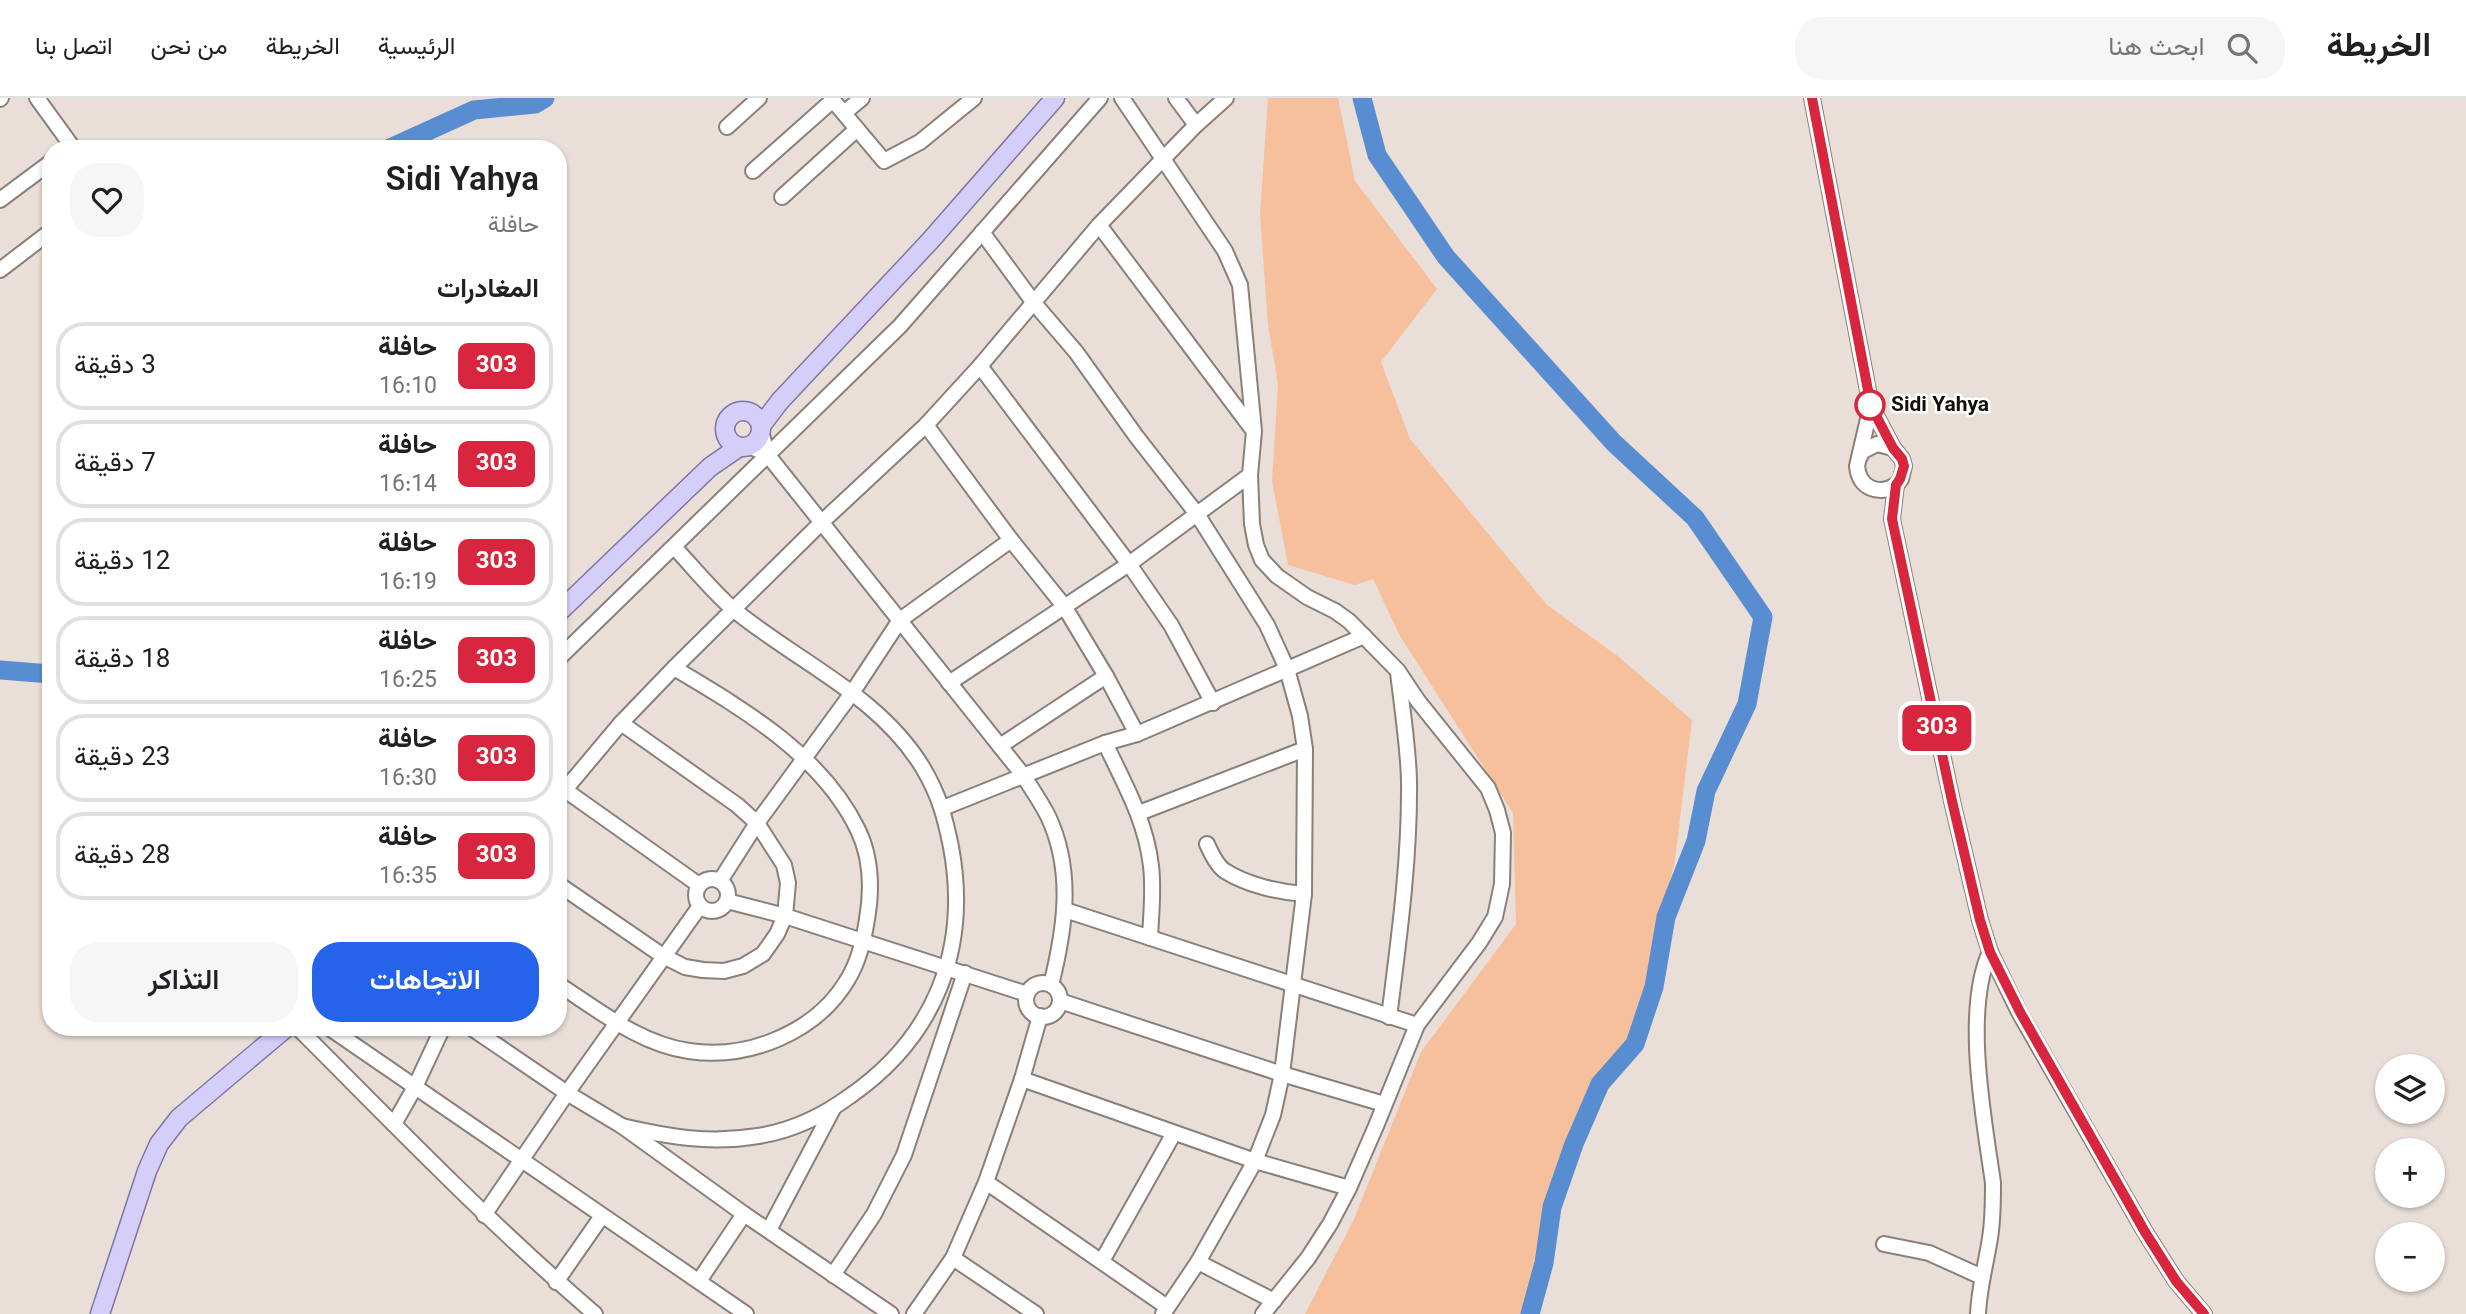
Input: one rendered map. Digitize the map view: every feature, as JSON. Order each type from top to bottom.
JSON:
[{"type":"main road","points":[[567,604],[710,467],[757,441],[758,423],[930,241],[1055,98]]},
{"type":"main road","points":[[744,447],[727,440],[724,427],[731,415],[744,411],[758,423]]},
{"type":"main road","points":[[710,467],[725,434]]},
{"type":"main road","points":[[100,1314],[147,1171],[159,1144],[179,1118],[276,1036]]},
{"type":"street","points":[[37,98],[66,140]]},
{"type":"street","points":[[727,127],[759,98]]},
{"type":"street","points":[[844,113],[862,98]]},
{"type":"street","points":[[753,171],[832,99],[884,161],[920,142],[974,98]]},
{"type":"street","points":[[567,650],[626,591],[675,548],[767,454],[900,326],[1100,98]]},
{"type":"street","points":[[1122,98],[1225,251],[1240,285],[1254,431],[1250,475],[1252,524],[1262,560],[1277,576],[1307,597],[1335,611],[1398,671],[1418,701],[1488,788],[1503,833],[1502,884],[1495,917],[1479,943],[1417,1025],[1349,1188],[1308,1258],[1263,1314]]},
{"type":"street","points":[[1176,98],[1196,125]]},
{"type":"street","points":[[567,783],[621,723],[733,609],[926,425],[980,366],[1099,225],[1196,125],[1226,98]]},
{"type":"street","points":[[1812,98],[1871,406],[1904,466],[1896,485],[1892,519]]},
{"type":"street","points":[[782,197],[857,129]]},
{"type":"street","points":[[0,200],[42,169]]},
{"type":"street","points":[[1099,225],[1254,431]]},
{"type":"street","points":[[982,232],[1197,514],[1267,625],[1287,669],[1300,716],[1305,749],[1304,894],[1282,1074],[1273,1115],[1255,1161],[1198,1262],[1165,1310],[1102,1261],[986,1182]]},
{"type":"street","points":[[0,271],[42,238]]},
{"type":"street","points":[[980,366],[1129,564],[1171,625],[1213,702]]},
{"type":"street","points":[[1871,406],[1858,474],[1867,487],[1875,490],[1882,491],[1896,485]]},
{"type":"street","points":[[758,423],[767,454],[1023,775],[1048,817],[1060,852],[1065,882],[1061,945],[1051,985]]},
{"type":"street","points":[[926,425],[1064,607],[1137,734]]},
{"type":"street","points":[[1859,458],[1863,452],[1877,444],[1893,448]]},
{"type":"street","points":[[744,447],[767,454]]},
{"type":"street","points":[[949,683],[1129,564],[1250,475]]},
{"type":"street","points":[[1875,490],[1892,519],[1961,840],[1990,952],[2020,1012],[2145,1232],[2176,1281],[2204,1314]]},
{"type":"street","points":[[720,881],[757,823],[852,692],[900,620],[1011,540]]},
{"type":"street","points":[[622,1126],[672,1138],[710,1140],[760,1136],[794,1126],[834,1107],[879,1075],[910,1041],[933,1006],[948,967],[955,929],[955,870],[943,808],[923,768],[905,743],[892,727],[852,692],[733,609],[675,548]]},
{"type":"street","points":[[943,808],[1105,743],[1137,734],[1364,636]]},
{"type":"street","points":[[567,990],[617,1022],[664,1046],[715,1053],[751,1049],[791,1034],[828,1005],[849,979],[864,941],[870,904],[870,881],[859,832],[827,784],[786,741],[718,694],[674,668]]},
{"type":"street","points":[[1389,1017],[1404,903],[1409,778],[1398,671]]},
{"type":"street","points":[[1000,746],[1106,676]]},
{"type":"street","points":[[567,890],[663,956],[685,967],[703,970],[724,971],[743,966],[763,954],[785,916],[788,883],[784,864],[757,823],[737,805],[621,723]]},
{"type":"street","points":[[1105,743],[1139,813],[1152,870],[1150,938]]},
{"type":"street","points":[[1139,813],[1305,749]]},
{"type":"street","points":[[567,796],[699,884]]},
{"type":"street","points":[[1207,844],[1223,870],[1255,884],[1288,893],[1304,894]]},
{"type":"street","points":[[709,879],[720,881],[727,890],[724,906],[709,911],[700,906],[695,896],[699,884],[709,879]]},
{"type":"street","points":[[727,901],[785,916],[1027,993]]},
{"type":"street","points":[[484,1215],[700,906]]},
{"type":"street","points":[[1065,910],[1417,1025]]},
{"type":"street","points":[[1978,1314],[1990,1238],[1993,1183],[1978,1075],[1978,992],[1983,966],[1990,952]]},
{"type":"street","points":[[834,1275],[874,1214],[904,1155],[965,973]]},
{"type":"street","points":[[1037,984],[1051,985],[1058,992],[1060,1001],[1051,1014],[1040,1016],[1030,1010],[1027,993],[1037,984]]},
{"type":"street","points":[[1060,1001],[1282,1074],[1384,1104]]},
{"type":"street","points":[[914,1314],[953,1258],[986,1182],[1022,1079],[1040,1016]]},
{"type":"street","points":[[306,1036],[484,1215],[595,1314]]},
{"type":"street","points":[[348,1036],[415,1087],[746,1314]]},
{"type":"street","points":[[394,1124],[439,1036]]},
{"type":"street","points":[[483,1036],[567,1093],[622,1126],[744,1214],[891,1314]]},
{"type":"street","points":[[1022,1079],[1255,1161],[1349,1188]]},
{"type":"street","points":[[769,1230],[834,1107]]},
{"type":"street","points":[[1102,1261],[1174,1133]]},
{"type":"street","points":[[699,1281],[744,1214]]},
{"type":"street","points":[[556,1282],[602,1216]]},
{"type":"street","points":[[1884,1244],[1929,1253],[1982,1277]]},
{"type":"street","points":[[953,1258],[1035,1314]]},
{"type":"street","points":[[1198,1262],[1274,1301]]},
{"type":"shaded area","points":[[1268,98],[1338,98],[1355,181],[1437,289],[1381,362],[1410,439],[1547,605],[1619,657],[1692,720],[1675,860],[1634,1034],[1571,1168],[1536,1314],[1305,1314],[1354,1219],[1421,1052],[1516,924],[1513,813],[1400,636],[1373,579],[1355,585],[1288,565],[1272,481],[1278,384],[1268,325],[1260,214]]},
{"type":"waterway","points":[[408,140],[474,110],[535,104],[545,98]]},
{"type":"waterway","points":[[1362,98],[1377,155],[1446,257],[1614,443],[1695,518],[1763,617],[1747,704],[1706,791],[1696,841],[1666,917],[1654,987],[1635,1044],[1600,1084],[1574,1144],[1552,1207],[1544,1263],[1530,1314]]},
{"type":"waterway","points":[[0,670],[42,673]]},
{"type":"bus line","name":"303","points":[[1812,98],[1871,406],[1904,466],[1896,485],[1892,519],[1952,801],[1990,952],[2020,1012],[2145,1232],[2176,1281],[2204,1314]]},
{"type":"place","name":"Sidi Yahya","points":[[1870,405]]}]
